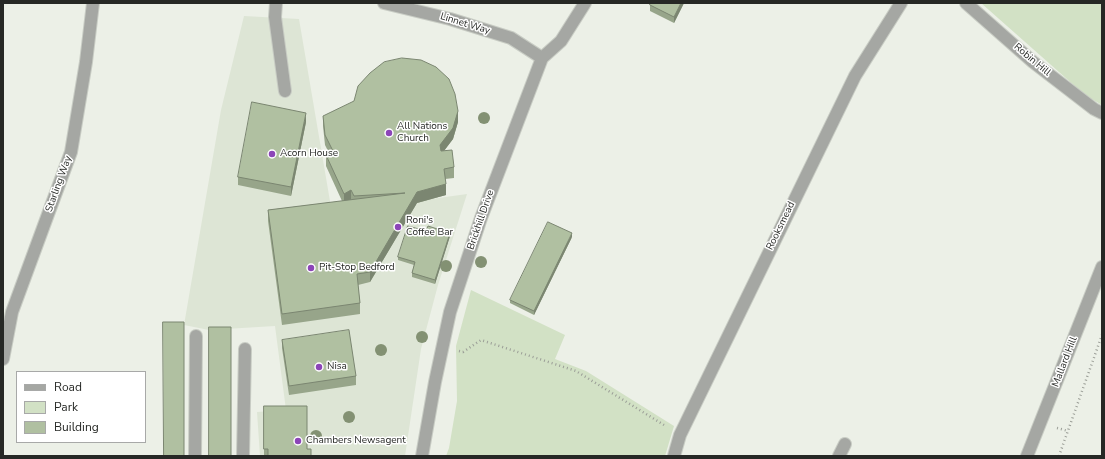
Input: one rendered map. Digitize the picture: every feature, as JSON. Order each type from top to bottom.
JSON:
[{"type":"street","name":"Starling Way","points":[[3,359],[12,312],[71,152],[86,62],[93,3]]},
{"type":"street","points":[[276,3],[275,17],[285,91]]},
{"type":"street","name":"Linnet Way","points":[[384,3],[450,19],[511,38],[542,58]]},
{"type":"street","name":"Brickhill Drive","points":[[422,456],[435,382],[450,312],[481,218],[542,58],[561,41],[585,3]]},
{"type":"street","name":"Rooksmead","points":[[674,456],[680,435],[855,76],[901,3]]},
{"type":"street","name":"Robin Hill","points":[[966,3],[1034,62],[1094,109],[1102,113]]},
{"type":"street","name":"Mallard Hill","points":[[1027,456],[1102,268]]},
{"type":"street","points":[[195,456],[196,336]]},
{"type":"street","points":[[243,456],[245,349]]},
{"type":"street","points":[[839,456],[845,444]]},
{"type":"path","points":[[1059,456],[1102,335]]},
{"type":"path","points":[[443,347],[463,352],[481,340],[576,371],[680,435]]},
{"type":"shaded area","points":[[244,16],[299,19],[332,213],[467,194],[438,285],[421,349],[405,456],[260,456],[257,412],[286,410],[275,326],[209,330],[184,325],[221,110]]},
{"type":"green space","points":[[981,3],[1102,3],[1102,105],[1085,95]]},
{"type":"green space","points":[[471,290],[565,335],[555,359],[586,371],[674,426],[665,456],[446,456],[449,448],[457,401],[456,346]]},
{"type":"building","points":[[650,3],[681,3],[674,17],[650,5]]},
{"type":"building","points":[[402,58],[421,60],[436,67],[449,79],[455,94],[458,111],[453,128],[440,145],[441,151],[452,150],[454,167],[444,169],[446,184],[417,192],[370,272],[357,274],[360,303],[282,314],[268,210],[405,193],[354,196],[351,190],[344,194],[326,155],[333,151],[325,135],[323,116],[354,101],[358,86],[370,73],[384,62]]},
{"type":"building","name":"Acorn House","points":[[252,102],[306,113],[291,187],[238,177]]},
{"type":"building","points":[[548,222],[572,233],[534,311],[510,300]]},
{"type":"building","points":[[408,226],[426,231],[428,226],[450,233],[435,280],[412,273],[415,262],[398,257]]},
{"type":"building","points":[[163,322],[184,322],[184,456],[164,456]]},
{"type":"building","points":[[209,327],[231,327],[231,456],[209,456]]},
{"type":"building","name":"Nisa","points":[[349,330],[356,376],[289,386],[282,340]]},
{"type":"building","points":[[264,406],[307,406],[307,449],[311,449],[311,456],[268,456],[268,449],[264,449]]},
{"type":"place","name":"All Nations Church","points":[[389,133]]},
{"type":"place","name":"Acorn House","points":[[272,154]]},
{"type":"place","name":"Roni's Coffee Bar","points":[[398,227]]},
{"type":"place","name":"Pit-Stop Bedford","points":[[311,268]]},
{"type":"place","name":"Nisa","points":[[319,367]]},
{"type":"place","name":"Chambers Newsagent","points":[[298,441]]}]
